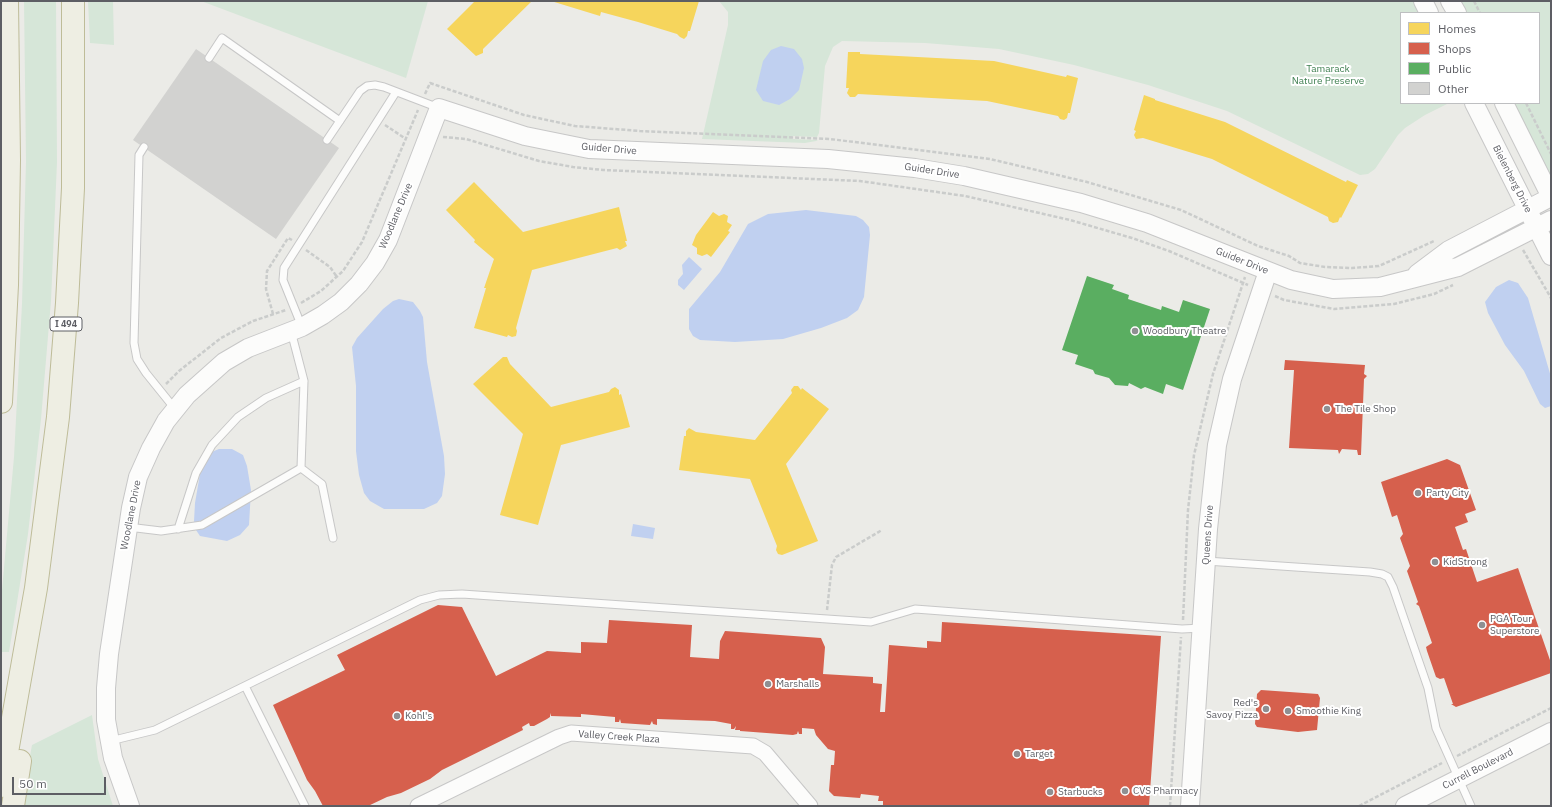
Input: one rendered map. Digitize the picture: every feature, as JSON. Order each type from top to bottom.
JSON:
[{"type":"highway","points":[[1,402],[7,285],[9,160],[7,1]]},
{"type":"highway","name":"I 494","points":[[1,786],[27,644],[52,475],[67,303],[74,138],[73,1]]},
{"type":"highway","points":[[13,806],[25,735],[27,644]]},
{"type":"street","points":[[1423,1],[1428,12]]},
{"type":"street","points":[[1450,1],[1456,12]]},
{"type":"street","name":"Bielenberg Drive","points":[[1474,104],[1527,210],[1544,224],[1551,256]]},
{"type":"street","points":[[1504,104],[1551,197]]},
{"type":"street","name":"Guider Drive","points":[[439,108],[525,136],[589,149],[828,159],[915,168],[964,176],[1081,203],[1147,223],[1304,284],[1339,289],[1380,286],[1458,267],[1519,248],[1544,224]]},
{"type":"street","name":"Woodlane Drive","points":[[130,806],[117,772],[110,741],[106,720],[106,688],[109,654],[128,526],[138,477],[150,448],[166,420],[187,395],[224,362],[248,348],[296,329],[324,315],[341,302],[359,284],[375,263],[388,240],[439,108]]},
{"type":"street","name":"Guider Drive","points":[[1411,278],[1449,250],[1551,197]]},
{"type":"street","name":"Queens Drive","points":[[1190,806],[1210,498],[1219,432],[1232,379],[1268,271]]},
{"type":"street","name":"Currell Boulevard","points":[[1405,806],[1551,732]]},
{"type":"street","name":"Valley Creek Plaza","points":[[418,806],[558,737],[571,733],[753,746],[764,753],[810,806]]},
{"type":"lane","points":[[209,58],[222,38],[340,121]]},
{"type":"lane","points":[[327,140],[360,91],[367,86],[375,86],[396,92],[439,108]]},
{"type":"lane","points":[[301,468],[304,381],[293,307],[282,274],[299,244],[396,92]]},
{"type":"lane","points":[[144,147],[139,155],[134,343],[138,359],[175,409]]},
{"type":"lane","points":[[178,529],[196,473],[212,445],[238,417],[266,398],[304,381]]},
{"type":"lane","points":[[128,526],[161,531],[202,525],[301,468]]},
{"type":"lane","points":[[301,468],[322,484],[333,538]]},
{"type":"lane","points":[[1206,560],[1370,572],[1385,575],[1393,587],[1428,688],[1436,728],[1460,778],[1471,806]]},
{"type":"lane","points":[[110,741],[155,730],[420,600],[438,595],[462,594],[871,622],[915,609],[1182,629],[1202,628]]},
{"type":"lane","points":[[245,686],[305,806]]},
{"type":"path","points":[[1474,1],[1480,12]]},
{"type":"path","points":[[160,390],[179,371],[222,338],[252,321],[293,307],[321,291],[343,271],[362,242],[430,82],[524,115],[575,126],[640,131],[830,139],[990,159],[1086,182],[1181,210],[1258,246],[1289,256],[1300,263],[1325,267],[1352,268],[1379,266],[1398,259],[1441,238]]},
{"type":"path","points":[[1526,104],[1551,154]]},
{"type":"path","points":[[378,121],[406,139]]},
{"type":"path","points":[[448,139],[466,139],[539,161],[573,167],[603,170],[852,180],[965,196],[1070,220],[1132,238],[1169,251],[1284,300],[1334,309],[1394,304],[1434,294],[1455,284]]},
{"type":"path","points":[[299,244],[330,267],[337,277]]},
{"type":"path","points":[[1519,248],[1551,298]]},
{"type":"path","points":[[1183,614],[1187,516],[1194,455],[1213,374],[1243,283]]},
{"type":"path","points":[[826,619],[831,575],[836,557],[882,530]]},
{"type":"path","points":[[1170,806],[1180,643]]},
{"type":"path","points":[[1461,754],[1551,708]]},
{"type":"path","points":[[1359,806],[1437,766]]},
{"type":"green space","points":[[24,1],[56,1],[57,162],[51,301],[41,419],[28,534],[9,652],[1,652],[1,601],[14,457],[22,304],[26,162]]},
{"type":"green space","points":[[88,1],[113,1],[114,45],[90,43]]},
{"type":"green space","points":[[201,1],[428,1],[406,78]]},
{"type":"green space","name":"Tamarack Nature Preserve","points":[[719,1],[1414,1],[1419,12],[1400,12],[1400,104],[1447,104],[1425,115],[1405,128],[1398,135],[1375,169],[1368,174],[1360,175],[1227,111],[1148,85],[1074,65],[999,49],[925,43],[842,41],[833,47],[825,66],[819,133],[817,137],[792,136],[792,139],[818,140],[805,143],[702,139],[728,25],[728,12]]},
{"type":"green space","points":[[1460,1],[1551,1],[1551,178],[1514,104],[1540,104],[1540,12],[1466,12]]},
{"type":"green space","points":[[92,715],[98,759],[113,806],[21,806],[32,745]]},
{"type":"water","points":[[781,46],[794,49],[802,59],[804,68],[799,90],[790,99],[779,105],[763,101],[756,90],[763,61],[771,50]]},
{"type":"water","points":[[806,210],[856,216],[863,220],[869,227],[870,235],[864,297],[858,310],[847,318],[821,328],[783,339],[735,342],[700,340],[693,336],[689,329],[689,309],[720,272],[748,224],[768,214]]},
{"type":"water","points":[[689,257],[702,269],[684,290],[678,285],[678,280],[683,274],[682,265]]},
{"type":"water","points":[[1509,280],[1518,283],[1528,298],[1551,377],[1551,406],[1545,408],[1540,404],[1524,371],[1505,345],[1488,313],[1485,302],[1496,287]]},
{"type":"water","points":[[399,299],[413,302],[423,317],[427,362],[444,456],[445,474],[442,496],[437,503],[424,509],[384,509],[370,501],[364,493],[359,475],[356,451],[356,386],[352,347],[357,338],[383,309],[393,301]]},
{"type":"water","points":[[219,449],[232,449],[243,455],[247,466],[251,490],[249,525],[240,535],[227,541],[200,536],[196,530],[194,521],[195,503],[202,462],[209,453]]},
{"type":"water","points":[[633,524],[655,528],[653,539],[631,536]]},
{"type":"building: Homes","points":[[475,1],[532,1],[483,49],[483,53],[476,56],[447,29]]},
{"type":"building: Homes","points":[[551,1],[699,1],[690,31],[688,31],[687,36],[684,39],[677,34],[638,22],[601,12],[600,16]]},
{"type":"building: Homes","points":[[848,52],[860,52],[860,54],[994,61],[1066,77],[1067,75],[1078,78],[1070,113],[1068,113],[1067,118],[1064,120],[1060,119],[1058,116],[987,101],[858,94],[855,97],[850,97],[847,93],[849,88],[846,88]]},
{"type":"building: Homes","points":[[1144,95],[1155,100],[1225,122],[1346,182],[1347,180],[1358,185],[1341,218],[1340,217],[1338,222],[1333,223],[1329,221],[1328,217],[1212,159],[1143,138],[1136,139],[1134,135],[1136,131],[1134,130]]},
{"type":"building: Homes","points":[[474,182],[523,232],[619,207],[627,246],[620,250],[617,248],[532,270],[516,328],[516,336],[512,337],[508,335],[507,337],[474,328],[486,288],[484,288],[494,259],[474,242],[475,240],[446,210]]},
{"type":"building: Homes","points":[[713,212],[719,216],[724,214],[728,216],[727,222],[732,225],[728,231],[730,232],[711,257],[707,254],[702,256],[697,254],[697,248],[692,245],[696,235]]},
{"type":"building: Homes","points":[[503,357],[507,357],[510,364],[551,407],[609,392],[615,387],[619,390],[619,395],[621,394],[630,427],[561,445],[538,525],[500,515],[523,434],[473,384]]},
{"type":"building: Homes","points":[[794,386],[798,386],[801,390],[802,388],[829,409],[786,464],[818,541],[782,555],[778,554],[776,550],[777,546],[750,479],[679,470],[684,436],[686,436],[686,431],[689,428],[696,432],[755,440],[792,393],[791,390]]},
{"type":"building: Shops","name":"The Tile Shop","points":[[1285,360],[1365,365],[1364,374],[1367,376],[1364,379],[1361,455],[1358,455],[1357,450],[1342,449],[1339,454],[1338,450],[1289,448],[1294,370],[1284,370]]},
{"type":"building: Shops","points":[[1447,459],[1460,465],[1476,510],[1465,514],[1468,522],[1455,527],[1463,550],[1466,549],[1477,582],[1518,568],[1551,663],[1551,673],[1456,707],[1451,704],[1453,704],[1444,678],[1440,679],[1436,677],[1427,651],[1426,647],[1432,643],[1419,606],[1416,604],[1418,602],[1407,571],[1410,566],[1400,538],[1403,534],[1397,515],[1392,517],[1381,482]]},
{"type":"building: Shops","points":[[438,605],[462,607],[496,676],[547,651],[581,653],[581,642],[607,643],[609,620],[692,625],[690,657],[719,659],[720,641],[725,631],[821,638],[825,647],[823,674],[873,677],[873,683],[882,684],[880,712],[885,712],[889,645],[927,648],[927,641],[941,642],[942,622],[1161,636],[1149,806],[883,806],[883,801],[878,801],[879,796],[861,794],[860,798],[834,796],[829,791],[831,765],[834,765],[835,751],[828,749],[816,735],[814,729],[802,728],[802,734],[799,734],[798,731],[797,734],[793,735],[740,731],[735,730],[736,726],[734,729],[731,729],[731,724],[715,721],[657,719],[657,725],[653,724],[652,721],[650,725],[621,723],[620,719],[619,722],[615,722],[615,717],[581,714],[581,717],[551,716],[550,713],[550,717],[534,726],[530,726],[529,723],[522,727],[523,730],[442,770],[430,779],[401,793],[387,797],[368,806],[323,806],[307,780],[273,705],[345,670],[337,655]]},
{"type":"building: Shops","points":[[1261,690],[1318,694],[1320,698],[1317,730],[1298,732],[1257,727],[1255,724],[1257,694]]},
{"type":"building: Public","name":"Woodbury Theatre","points":[[1087,276],[1114,285],[1112,289],[1129,295],[1128,299],[1161,310],[1162,306],[1179,312],[1183,300],[1210,309],[1183,390],[1166,384],[1163,394],[1145,387],[1141,389],[1129,383],[1128,386],[1115,385],[1109,378],[1095,374],[1093,370],[1075,364],[1078,355],[1062,350]]},
{"type":"building: Other","points":[[196,49],[339,148],[276,239],[133,140]]},
{"type":"place","name":"Woodbury Theatre","points":[[1135,331]]},
{"type":"place","name":"The Tile Shop","points":[[1327,409]]},
{"type":"place","name":"Party City","points":[[1418,493]]},
{"type":"place","name":"KidStrong","points":[[1435,562]]},
{"type":"place","name":"PGA Tour Superstore","points":[[1482,625]]},
{"type":"place","name":"Marshalls","points":[[768,684]]},
{"type":"place","name":"Red's Savoy Pizza","points":[[1266,709]]},
{"type":"place","name":"Smoothie King","points":[[1288,711]]},
{"type":"place","name":"Kohl's","points":[[397,716]]},
{"type":"place","name":"Target","points":[[1017,754]]},
{"type":"place","name":"CVS Pharmacy","points":[[1125,791]]},
{"type":"place","name":"Starbucks","points":[[1050,792]]}]
